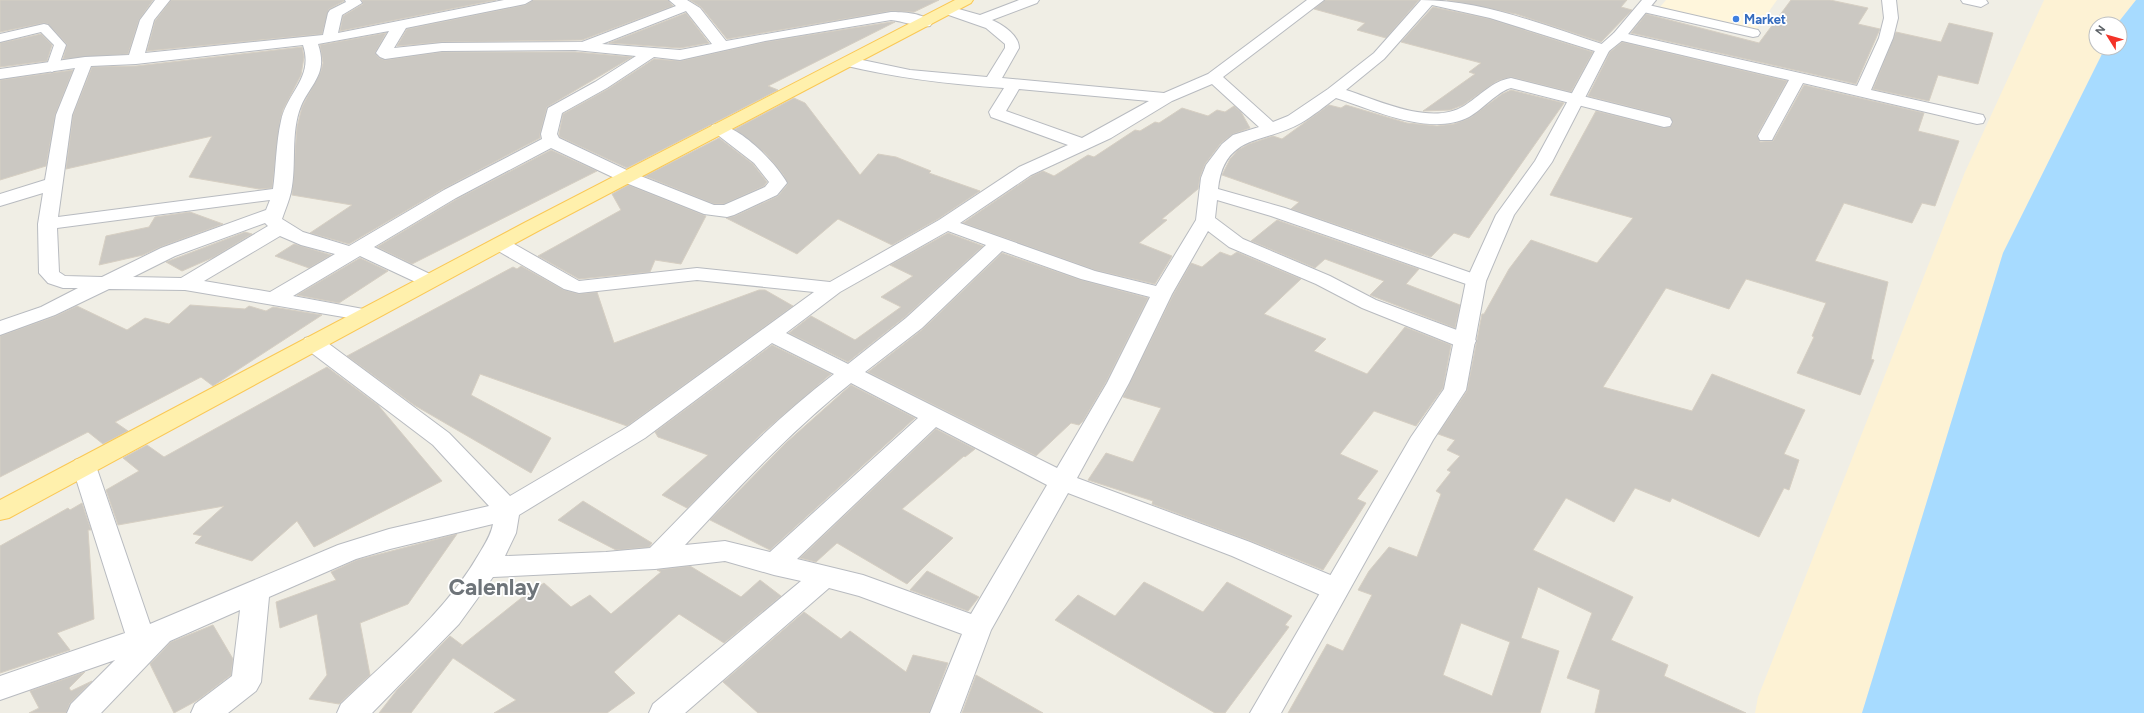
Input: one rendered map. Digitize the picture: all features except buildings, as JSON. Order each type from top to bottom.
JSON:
[{"type":"main road","points":[[0,511],[429,281],[718,129],[925,23],[966,0]]},
{"type":"street","points":[[136,59],[146,21],[150,12],[164,0]]},
{"type":"street","points":[[329,39],[335,13],[355,3],[352,0]]},
{"type":"street","points":[[0,74],[52,68],[85,62],[136,59],[329,39],[525,0]]},
{"type":"street","points":[[981,19],[1032,0]]},
{"type":"street","points":[[1287,0],[1298,12]]},
{"type":"street","points":[[0,688],[150,636],[347,552],[389,539],[506,511],[637,432],[725,369],[770,333],[833,288],[946,224],[1025,171],[1105,134],[1166,98],[1214,77],[1298,12],[1317,0]]},
{"type":"street","points":[[945,713],[978,628],[1130,363],[1162,294],[1205,220],[1210,178],[1214,165],[1228,148],[1240,139],[1300,117],[1379,56],[1430,0],[1494,14],[1603,49]]},
{"type":"street","points":[[1862,93],[1886,38],[1891,18],[1889,0]]},
{"type":"street","points":[[581,46],[682,3],[695,11],[721,45]]},
{"type":"street","points":[[1265,713],[1423,438],[1455,390],[1476,281],[1506,215],[1543,162],[1578,99],[1603,49],[1619,36],[1647,4],[1752,33]]},
{"type":"street","points":[[948,10],[981,19],[1001,30],[1012,43],[1012,48],[992,82]]},
{"type":"street","points":[[400,24],[384,53],[385,54],[442,47],[581,46],[650,53],[684,54],[721,45],[891,16],[906,17],[925,23]]},
{"type":"street","points":[[1619,36],[1977,119]]},
{"type":"street","points":[[185,284],[276,221],[282,193],[289,122],[293,107],[310,78],[315,58],[310,40]]},
{"type":"street","points":[[650,53],[601,85],[554,112],[549,134],[551,141],[627,177],[711,210],[720,212],[727,211],[771,191],[778,183],[775,175],[736,141],[718,129]]},
{"type":"street","points":[[85,62],[64,115],[52,184],[47,224],[49,273],[55,279],[62,282],[185,284],[366,315]]},
{"type":"street","points":[[848,62],[898,73],[1118,92],[1166,98]]},
{"type":"street","points":[[1214,77],[1270,128]]},
{"type":"street","points":[[1766,136],[1798,78]]},
{"type":"street","points":[[1334,92],[1404,113],[1429,118],[1446,119],[1459,115],[1504,84],[1511,82],[1664,122]]},
{"type":"street","points":[[1014,84],[997,114],[1082,144]]},
{"type":"street","points":[[272,300],[450,194],[551,141]]},
{"type":"street","points":[[0,200],[52,184]]},
{"type":"street","points":[[1209,192],[1278,212],[1476,281]]},
{"type":"street","points":[[47,224],[282,193]]},
{"type":"street","points":[[1205,220],[1236,242],[1323,280],[1369,304],[1465,341]]},
{"type":"street","points":[[0,328],[48,311],[168,252],[276,221],[300,237],[356,250],[429,281]]},
{"type":"street","points":[[946,224],[1000,242],[1088,275],[1162,294]]},
{"type":"street","points":[[655,558],[766,444],[809,405],[850,375],[914,323],[1000,242]]},
{"type":"street","points":[[500,244],[571,285],[579,287],[697,274],[833,288]]},
{"type":"street","points":[[770,333],[932,417],[1063,482],[1241,549],[1335,589]]},
{"type":"street","points":[[313,344],[441,439],[501,502],[506,511],[507,521],[504,533],[486,567],[463,600],[352,713]]},
{"type":"street","points":[[774,565],[932,417]]},
{"type":"street","points":[[84,466],[150,636]]},
{"type":"street","points":[[486,567],[655,558],[725,552],[863,586],[978,628]]},
{"type":"street","points":[[664,713],[825,576]]},
{"type":"street","points":[[206,713],[246,682],[256,590]]},
{"type":"street","points":[[82,713],[150,636]]},
{"type":"lane","points":[[0,38],[44,28],[60,45],[52,68]]},
{"type":"shaded area","name":"Market","points":[[1666,0],[1777,0],[1756,30],[1659,8]]},
{"type":"sand","points":[[2044,0],[2136,0],[2123,16],[2088,16],[2088,56],[2101,56],[2003,253],[1862,713],[1755,713],[1758,697],[1965,172]]},
{"type":"water","points":[[2136,0],[2144,0],[2144,713],[1862,713],[2003,253],[2101,56],[2128,56],[2128,16],[2123,16]]},
{"type":"place","name":"Market","points":[[1736,19]]},
{"type":"district","name":"Calenlay","points":[[494,587]]}]
